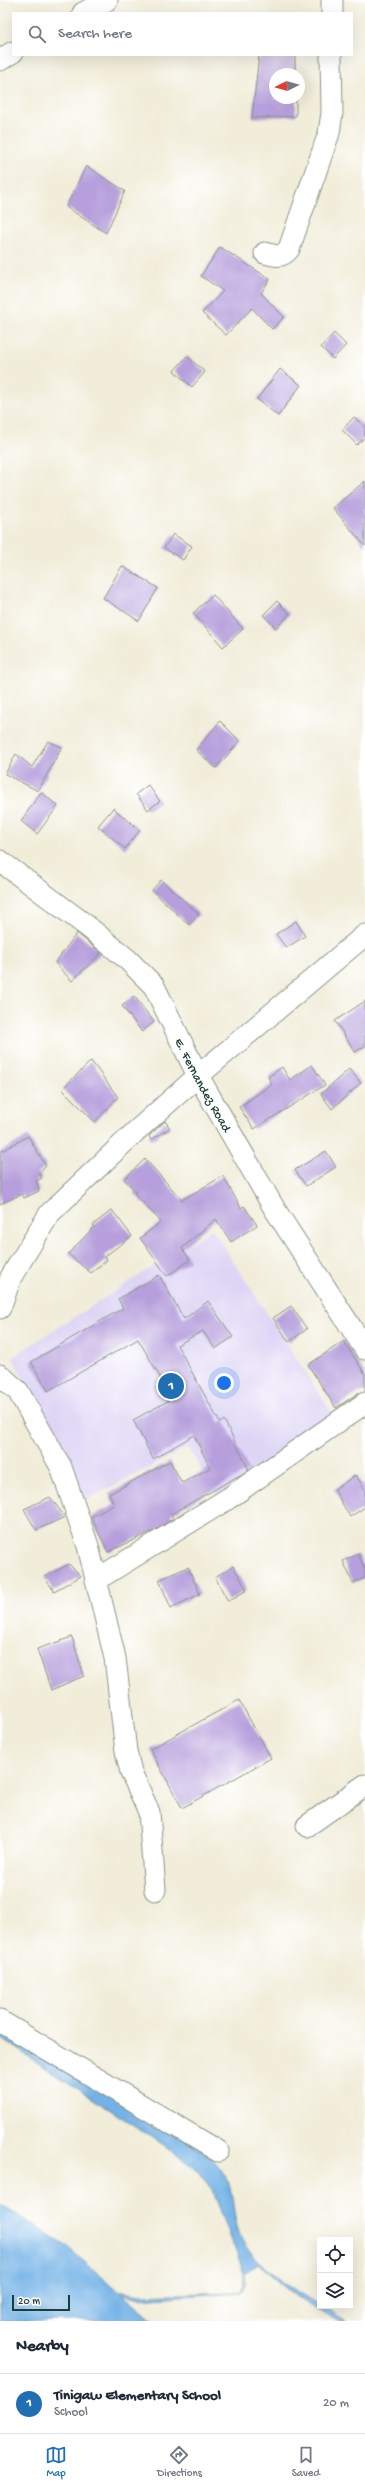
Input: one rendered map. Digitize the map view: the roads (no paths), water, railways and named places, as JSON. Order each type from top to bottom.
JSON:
[{"type":"street","points":[[85,12],[107,0]]},
{"type":"street","points":[[332,0],[332,12]]},
{"type":"street","points":[[0,60],[12,53]]},
{"type":"street","points":[[266,253],[278,256],[285,254],[289,249],[329,134],[332,113],[331,56]]},
{"type":"street","name":"E. Fernandez Road","points":[[0,861],[87,926],[128,959],[154,986],[198,1076],[278,1214],[365,1349]]},
{"type":"street","points":[[0,1308],[11,1277],[50,1213],[198,1076],[365,935]]},
{"type":"street","points":[[0,1374],[18,1392],[61,1466],[88,1546],[115,1658],[126,1751],[131,1772],[149,1812],[154,1890]]},
{"type":"street","points":[[96,1580],[229,1498],[365,1403]]},
{"type":"street","points":[[307,1826],[365,1785]]},
{"type":"street","points":[[0,2021],[218,2151]]},
{"type":"water","points":[[0,2026],[206,2152],[227,2179],[231,2191],[235,2218],[239,2232],[242,2240],[250,2252],[261,2264],[275,2275],[317,2303],[317,2309],[327,2309],[347,2321],[325,2314],[300,2299],[258,2263],[245,2273],[245,2285],[241,2292],[139,2299],[121,2294],[153,2321],[0,2321],[0,2204],[65,2245],[118,2291],[140,2295],[235,2292],[241,2291],[244,2285],[244,2273],[213,2191],[197,2170],[164,2145],[0,2038]]},
{"type":"place","name":"Tinigaw Elementary School","points":[[171,1386]]}]
